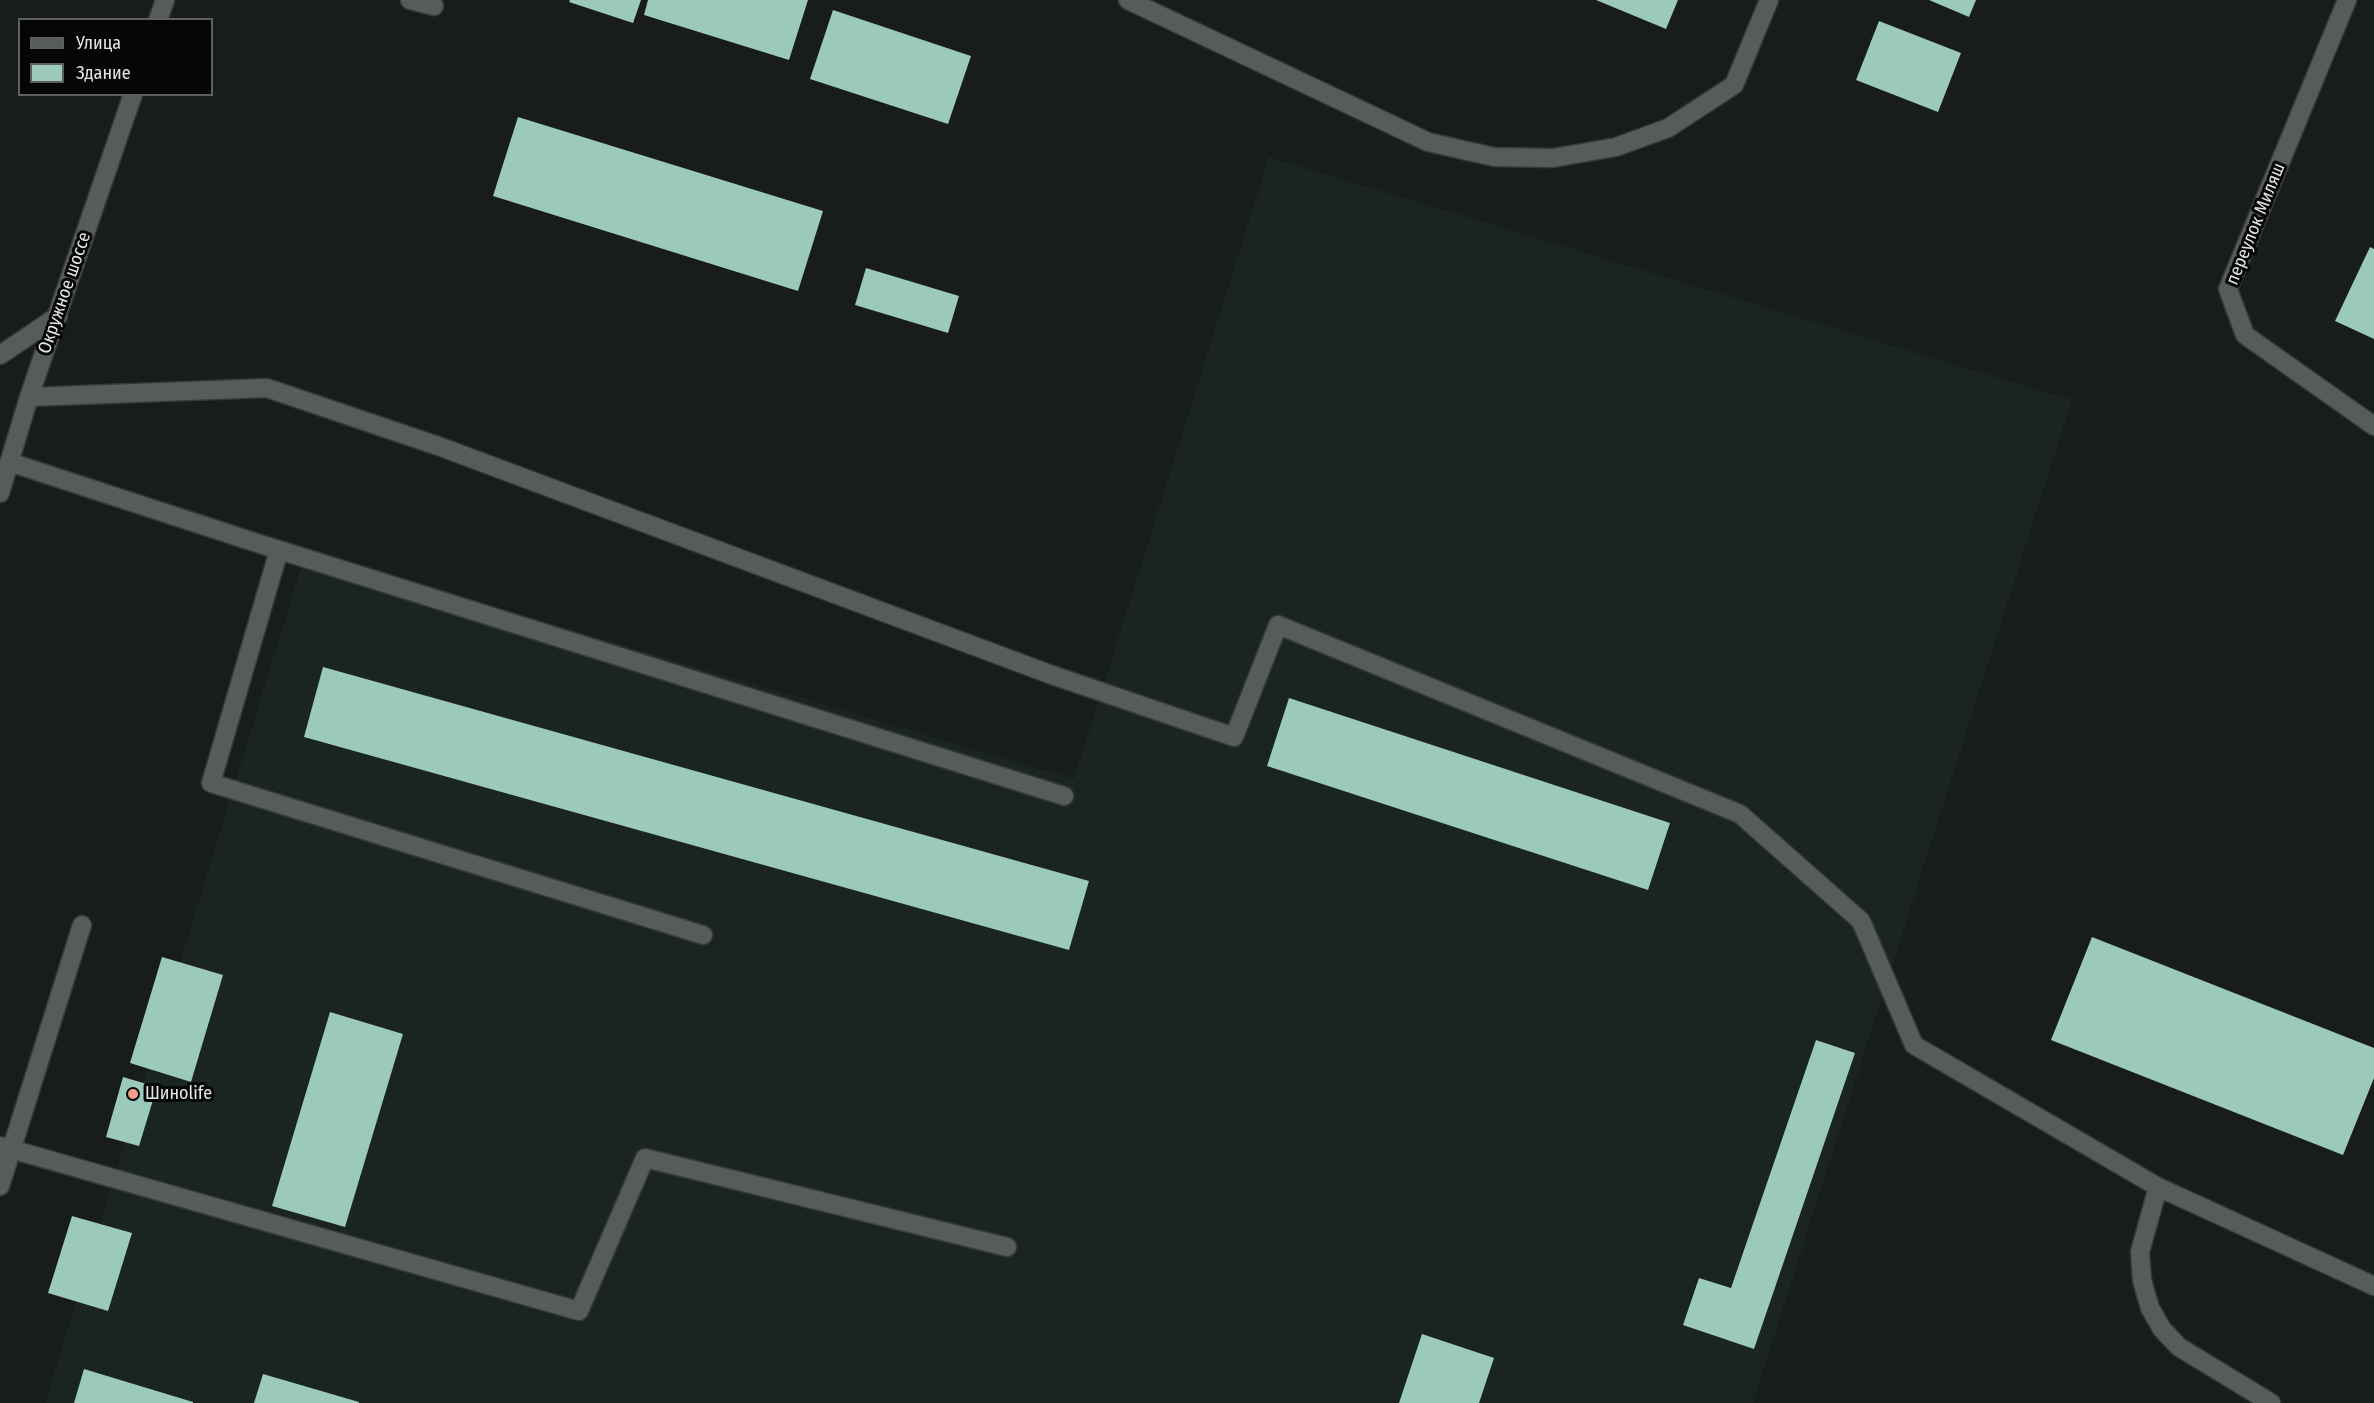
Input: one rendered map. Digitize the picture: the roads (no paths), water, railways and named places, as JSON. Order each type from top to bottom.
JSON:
[{"type":"street","points":[[159,18],[165,0]]},
{"type":"street","points":[[410,0],[434,6]]},
{"type":"street","points":[[1128,0],[1428,142],[1494,157],[1553,158],[1616,147],[1668,128],[1734,85],[1769,0]]},
{"type":"street","name":"переулок Миляш","points":[[2347,0],[2228,289],[2245,335],[2374,426]]},
{"type":"street","name":"Окружное шоссе","points":[[0,493],[29,397],[132,96]]},
{"type":"street","points":[[0,355],[58,316]]},
{"type":"street","points":[[29,397],[267,388],[441,447],[1052,675],[1234,736],[1278,625],[1740,814],[1861,921],[1914,1045],[2158,1187],[2373,1282]]},
{"type":"street","points":[[9,462],[279,550],[1064,796]]},
{"type":"street","points":[[279,550],[211,783],[703,935]]},
{"type":"street","points":[[0,1186],[5,1148],[82,925]]},
{"type":"street","points":[[5,1148],[579,1311],[645,1158],[1007,1247]]},
{"type":"street","points":[[2158,1187],[2140,1252],[2142,1280],[2150,1308],[2162,1329],[2179,1347],[2271,1403]]},
{"type":"place","name":"Шиноlife","points":[[133,1094]]}]
